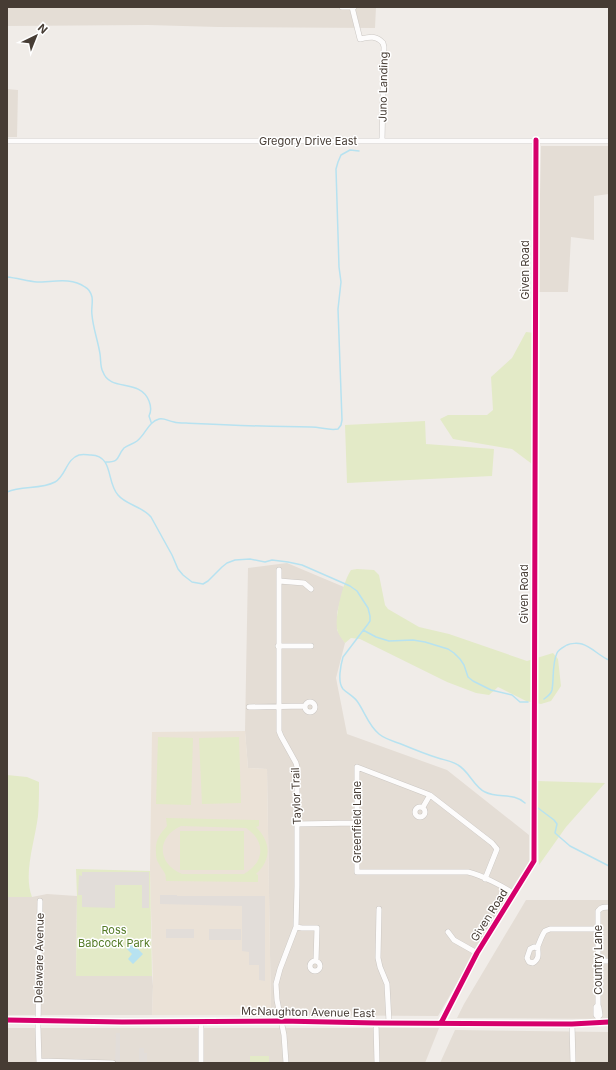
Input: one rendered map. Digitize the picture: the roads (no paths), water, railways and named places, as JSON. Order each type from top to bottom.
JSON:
[{"type":"main road","name":"McNaughton Avenue East","points":[[7,1020],[572,1024],[598,1020],[609,1022]]},
{"type":"street","points":[[342,7],[353,7]]},
{"type":"street","name":"Juno Landing","points":[[353,7],[360,39],[372,37],[383,42],[382,141]]},
{"type":"street","name":"Given Road","points":[[441,1023],[477,953],[534,861],[536,140]]},
{"type":"street","name":"Gregory Drive East","points":[[7,141],[609,141]]},
{"type":"street","name":"Taylor Trail","points":[[279,570],[279,731],[280,736],[297,767],[296,927],[276,984],[277,1000],[284,1035],[286,1063]]},
{"type":"street","points":[[279,581],[304,583],[311,589]]},
{"type":"street","points":[[278,646],[311,646]]},
{"type":"street","points":[[248,707],[305,706]]},
{"type":"street","name":"Greenfield Lane","points":[[485,879],[497,849],[492,843],[430,795],[357,767],[357,872],[468,872],[509,890],[514,894]]},
{"type":"street","points":[[422,807],[430,795]]},
{"type":"street","points":[[297,824],[356,823]]},
{"type":"street","name":"Delaware Avenue","points":[[38,1062],[40,901]]},
{"type":"street","name":"Country Lane","points":[[598,1020],[600,1008],[598,1005],[598,911],[604,907],[609,907]]},
{"type":"street","points":[[379,909],[378,958],[387,984],[389,1022]]},
{"type":"street","points":[[296,927],[317,928],[316,960]]},
{"type":"street","points":[[538,948],[543,933],[547,930],[598,929]]},
{"type":"street","points":[[448,932],[454,940],[477,953]]},
{"type":"street","points":[[599,961],[609,961]]},
{"type":"street","points":[[201,1022],[201,1063]]},
{"type":"street","points":[[376,1023],[377,1063]]},
{"type":"street","points":[[572,1024],[573,1063]]},
{"type":"street","points":[[38,1062],[113,1063]]},
{"type":"water","points":[[132,943],[143,954],[133,964],[128,959],[132,954],[126,948]]},
{"type":"waterway","points":[[106,462],[116,460],[124,448],[137,441],[150,425],[159,419],[180,423],[311,427],[331,430],[338,429],[342,420],[338,309],[341,282],[339,267],[336,169],[341,155],[350,150],[359,151]]},
{"type":"waterway","points":[[7,277],[37,282],[68,281],[80,284],[88,289],[92,297],[92,313],[102,370],[107,378],[112,382],[132,387],[145,394],[150,405],[149,416],[151,422]]},
{"type":"waterway","points":[[7,492],[43,486],[55,482],[62,476],[71,460],[75,457],[79,455],[98,456],[103,460],[109,470],[114,490],[125,501],[143,510],[151,517],[178,569],[192,582],[203,584],[227,563],[235,560],[250,559],[265,562],[272,560],[302,565],[350,586],[357,591],[368,608],[370,621],[343,657],[340,682],[343,689],[357,701],[372,727],[386,739],[456,764],[465,771],[481,790],[485,792],[516,798],[525,803]]},
{"type":"waterway","points":[[363,630],[376,637],[389,641],[413,640],[448,649],[460,659],[464,665],[468,677],[473,681],[491,690],[512,695],[520,702],[528,702]]},
{"type":"waterway","points":[[544,699],[549,695],[553,686],[555,657],[563,647],[570,644],[582,644],[609,660]]},
{"type":"waterway","points":[[538,808],[554,820],[557,824],[555,833],[570,846],[609,866]]},
{"type":"park label","name":"Ross Babcock Park","points":[[114,936]]}]
